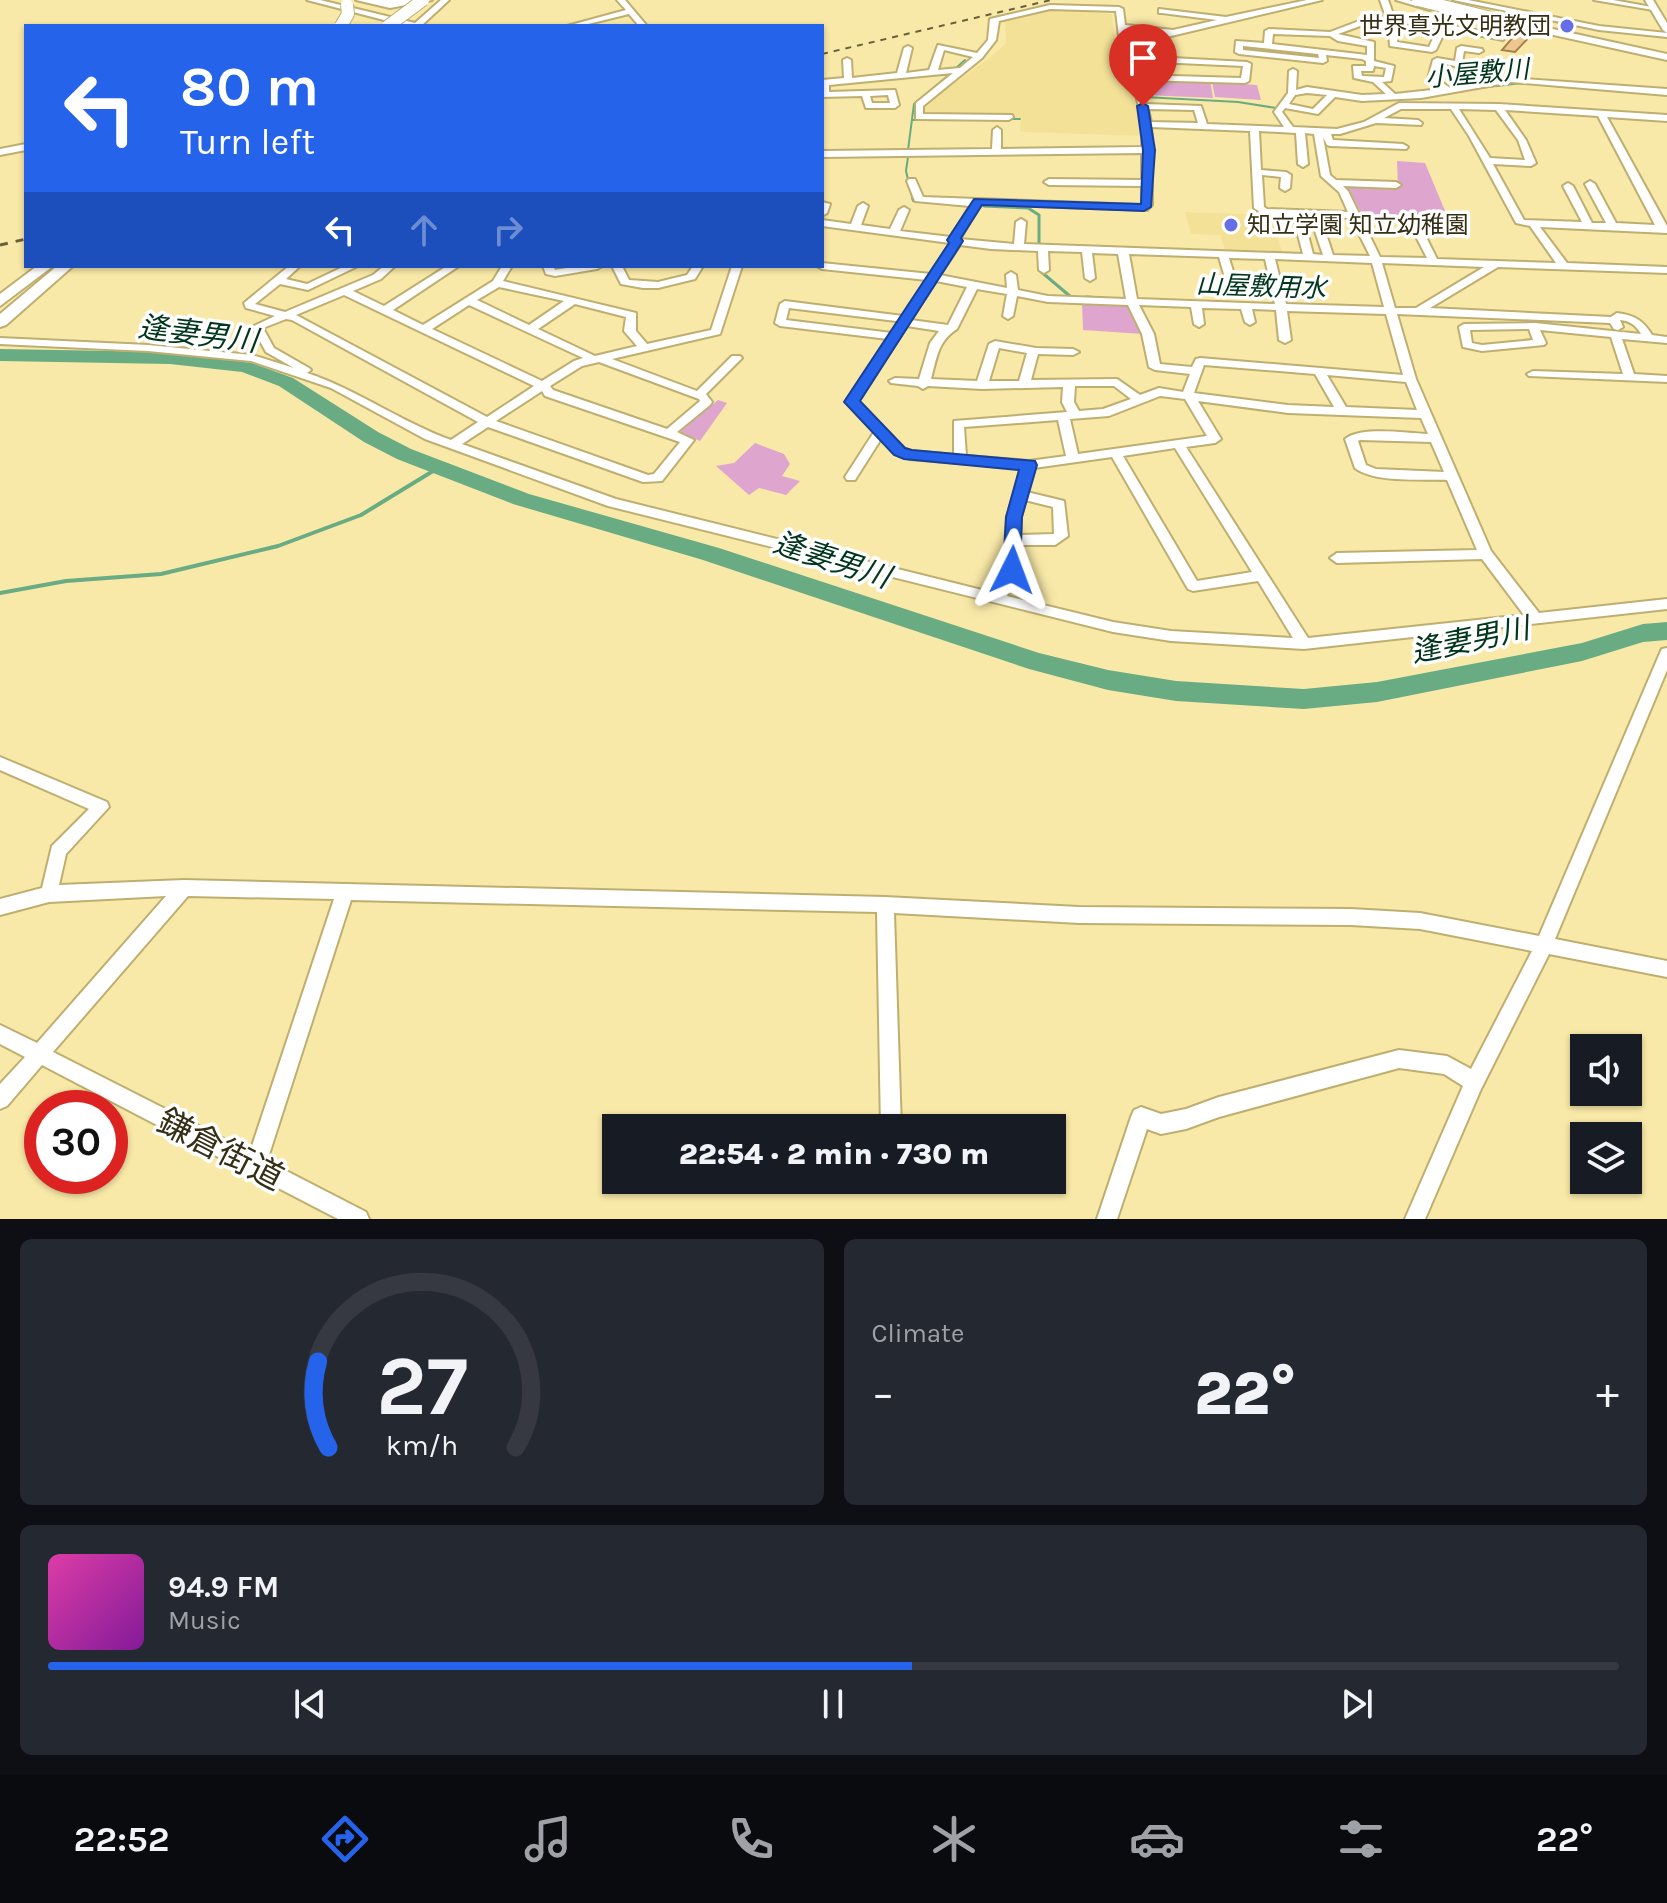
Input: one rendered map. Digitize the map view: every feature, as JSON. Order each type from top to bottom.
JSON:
[{"type":"highway","points":[[361,0],[390,5],[425,0]]},
{"type":"highway","points":[[379,24],[412,0]]},
{"type":"highway","points":[[391,24],[425,0]]},
{"type":"highway","points":[[411,24],[439,0]]},
{"type":"highway","points":[[1418,0],[1667,54]]},
{"type":"highway","points":[[342,24],[348,14],[346,2]]},
{"type":"highway","points":[[1433,4],[1516,20]]},
{"type":"highway","points":[[0,298],[41,268]]},
{"type":"highway","points":[[0,308],[52,268]]},
{"type":"highway","points":[[0,315],[62,268]]},
{"type":"highway","points":[[0,322],[63,268]]},
{"type":"main road","points":[[1652,5],[1667,33]]},
{"type":"street","points":[[311,0],[408,24]]},
{"type":"street","points":[[418,24],[445,0]]},
{"type":"street","points":[[621,0],[641,24]]},
{"type":"street","points":[[1124,45],[1318,0]]},
{"type":"street","points":[[1384,0],[1394,29],[1393,44],[1432,50],[1443,26]]},
{"type":"street","points":[[1400,0],[1433,4],[1442,0]]},
{"type":"street","points":[[1457,0],[1516,20],[1667,33]]},
{"type":"street","points":[[1268,46],[1269,31],[1331,34],[1370,20],[1389,19],[1422,22],[1503,38],[1523,5],[1498,0]]},
{"type":"street","points":[[1598,0],[1667,7]]},
{"type":"street","points":[[1422,22],[1433,4]]},
{"type":"street","points":[[912,181],[916,196],[923,200],[1144,208],[1147,205],[1147,124],[1131,58],[1124,45],[1118,5],[1050,7],[996,19],[993,21],[992,40],[979,56],[919,105],[919,117],[1009,117]]},
{"type":"street","points":[[1247,7],[1275,8]]},
{"type":"street","points":[[579,24],[631,11]]},
{"type":"street","points":[[1162,11],[1217,15],[1227,19]]},
{"type":"street","points":[[1121,27],[1166,29],[1174,34]]},
{"type":"street","points":[[1322,52],[1323,61],[1239,51],[1239,43],[1322,52],[1369,61],[1390,66],[1388,79],[1358,78],[1356,68],[1370,69],[1369,61],[1371,44],[1341,39],[1331,34]]},
{"type":"street","points":[[933,72],[941,47],[979,56]]},
{"type":"street","points":[[901,75],[908,48]]},
{"type":"street","points":[[1458,64],[1461,48],[1479,51]]},
{"type":"street","points":[[1131,58],[1247,64],[1245,81],[1136,77]]},
{"type":"street","points":[[847,60],[848,80]]},
{"type":"street","points":[[1448,90],[1432,79],[1437,60],[1458,64],[1488,83]]},
{"type":"street","points":[[824,82],[961,70]]},
{"type":"street","points":[[1293,71],[1292,93],[1278,112],[1295,132],[1303,164]]},
{"type":"street","points":[[1375,80],[1393,96]]},
{"type":"street","points":[[1292,93],[1307,90],[1356,98],[1393,96],[1511,80],[1667,92]]},
{"type":"street","points":[[824,88],[825,95],[865,93]]},
{"type":"street","points":[[1283,105],[1315,112],[1334,93]]},
{"type":"street","points":[[1143,106],[1198,108],[1203,127]]},
{"type":"street","points":[[1147,124],[1322,133],[1362,126],[1393,106],[1499,107],[1667,118]]},
{"type":"street","points":[[1453,106],[1521,223],[1664,229]]},
{"type":"street","points":[[1487,161],[1531,163],[1522,140],[1499,107]]},
{"type":"street","points":[[1601,114],[1664,229]]},
{"type":"street","points":[[1374,120],[1418,123]]},
{"type":"street","points":[[1362,126],[1365,145]]},
{"type":"street","points":[[996,152],[997,130]]},
{"type":"street","points":[[1254,130],[1261,210],[1353,215]]},
{"type":"street","points":[[1322,133],[1330,143],[1403,147]]},
{"type":"street","points":[[1322,133],[1326,176],[1343,191],[1376,259],[1410,379],[1424,414],[1486,554],[1534,617]]},
{"type":"street","points":[[0,152],[24,147]]},
{"type":"street","points":[[824,154],[1149,150]]},
{"type":"street","points":[[1257,172],[1286,175],[1285,188]]},
{"type":"street","points":[[1049,182],[1148,183]]},
{"type":"street","points":[[1334,183],[1396,185]]},
{"type":"street","points":[[1590,184],[1612,226]]},
{"type":"street","points":[[1568,186],[1588,225]]},
{"type":"street","points":[[977,203],[852,402],[900,451],[909,455],[1029,465],[1215,439],[1188,394]]},
{"type":"street","points":[[855,227],[863,206]]},
{"type":"street","points":[[894,232],[904,210]]},
{"type":"street","points":[[1297,213],[1309,257]]},
{"type":"street","points":[[1413,221],[1434,262]]},
{"type":"street","points":[[1019,247],[1021,222]]},
{"type":"street","points":[[824,223],[1019,247],[1667,270]]},
{"type":"street","points":[[1533,224],[1564,267]]},
{"type":"street","points":[[1320,231],[1329,258]]},
{"type":"street","points":[[1043,248],[1044,270]]},
{"type":"street","points":[[1087,249],[1090,278]]},
{"type":"street","points":[[1123,251],[1132,302],[1148,334],[1155,367],[1197,371]]},
{"type":"street","points":[[1223,254],[1231,281]]},
{"type":"street","points":[[1269,256],[1285,340]]},
{"type":"street","points":[[1418,311],[1496,264]]},
{"type":"street","points":[[824,266],[933,277],[1048,299],[1614,320],[1617,316],[1633,318],[1640,323],[1649,339]]},
{"type":"street","points":[[293,268],[249,303],[296,318],[487,422],[647,479],[658,478],[688,440],[549,393],[545,387],[344,291]]},
{"type":"street","points":[[278,280],[308,287],[349,268]]},
{"type":"street","points":[[314,378],[299,365],[270,350],[257,327],[377,277],[388,268]]},
{"type":"street","points":[[386,310],[451,268]]},
{"type":"street","points":[[424,329],[497,283],[506,268]]},
{"type":"street","points":[[549,268],[555,273],[585,268]]},
{"type":"street","points":[[618,268],[625,282],[657,288],[691,277],[697,268]]},
{"type":"street","points":[[453,444],[578,363],[716,332],[736,268]]},
{"type":"street","points":[[1008,316],[1013,292],[1011,275]]},
{"type":"street","points":[[497,283],[632,315],[630,331],[645,349]]},
{"type":"street","points":[[892,336],[780,323],[785,304],[898,318],[905,322],[952,329],[974,284]]},
{"type":"street","points":[[530,329],[573,300]]},
{"type":"street","points":[[469,301],[598,359],[699,395],[706,402],[669,433]]},
{"type":"street","points":[[1196,304],[1199,324]]},
{"type":"street","points":[[1246,306],[1250,322]]},
{"type":"street","points":[[1614,320],[1630,379]]},
{"type":"street","points":[[1533,327],[1540,343],[1482,348],[1467,345],[1464,327],[1533,327],[1667,340]]},
{"type":"street","points":[[923,385],[936,343],[946,329]]},
{"type":"street","points":[[252,358],[264,339]]},
{"type":"street","points":[[0,341],[148,348],[252,358],[314,378],[429,436],[613,503],[1142,632],[1304,644],[1667,604]]},
{"type":"street","points":[[982,385],[995,344],[1033,351],[1073,352]]},
{"type":"street","points":[[1024,385],[1033,351]]},
{"type":"street","points":[[699,395],[736,358]]},
{"type":"street","points":[[1188,394],[1200,361],[1410,379]]},
{"type":"street","points":[[1320,373],[1342,411]]},
{"type":"street","points":[[1533,374],[1667,379]]},
{"type":"street","points":[[895,381],[923,385],[1117,382],[1138,399]]},
{"type":"street","points":[[1069,384],[1073,458]]},
{"type":"street","points":[[960,459],[958,424],[1105,413],[1159,392],[1288,409],[1424,414]]},
{"type":"street","points":[[851,477],[880,432]]},
{"type":"street","points":[[1435,438],[1359,436],[1351,439],[1361,468],[1375,473],[1452,476]]},
{"type":"street","points":[[1179,445],[1304,644]]},
{"type":"street","points":[[1116,454],[1193,586],[1261,576]]},
{"type":"street","points":[[998,599],[1012,570],[1014,517],[1029,465]]},
{"type":"street","points":[[1013,540],[1055,540],[1061,536],[1059,504],[1020,495]]},
{"type":"street","points":[[1337,558],[1486,554]]},
{"type":"street","points":[[1415,1219],[1474,1082],[1544,945],[1664,665]]},
{"type":"street","points":[[0,763],[101,807],[58,851],[49,894]]},
{"type":"street","points":[[0,907],[49,894],[184,888],[885,905],[1079,915],[1351,917],[1420,921],[1667,969]]},
{"type":"street","points":[[0,1099],[184,888]]},
{"type":"street","points":[[255,1168],[345,892]]},
{"type":"street","points":[[885,905],[891,1114]]},
{"type":"street","name":"鎌倉街道","points":[[0,1034],[359,1219]]},
{"type":"street","points":[[1107,1219],[1141,1117],[1161,1124],[1186,1119],[1219,1107],[1399,1059],[1447,1065],[1474,1082]]},
{"type":"shaded area","points":[[1053,10],[1112,14],[1115,46],[1125,59],[1144,136],[1025,132],[1020,131],[1021,119],[1008,116],[925,115],[923,106],[1006,43],[1005,21]]},
{"type":"shaded area","points":[[1140,78],[1210,80],[1213,98],[1145,95]]},
{"type":"shaded area","points":[[1212,82],[1257,85],[1261,100],[1215,97]]},
{"type":"shaded area","points":[[1397,161],[1425,163],[1448,218],[1362,215],[1346,184],[1398,187]]},
{"type":"shaded area","name":"知立学園 知立幼稚園","points":[[1185,212],[1270,215],[1283,254],[1226,252],[1220,235],[1191,234]]},
{"type":"shaded area","points":[[1082,302],[1129,305],[1143,334],[1083,330]]},
{"type":"shaded area","points":[[718,400],[727,403],[700,441],[680,432]]},
{"type":"shaded area","points":[[755,443],[784,454],[790,464],[782,476],[800,481],[786,495],[759,488],[749,495],[716,466],[734,463]]},
{"type":"building","points":[[1519,30],[1533,33],[1515,52],[1502,50]]},
{"type":"waterway","name":"山屋敷用水","points":[[956,68],[965,60]]},
{"type":"waterway","name":"山屋敷用水","points":[[908,150],[914,104],[950,74]]},
{"type":"waterway","name":"小屋敷川","points":[[1471,89],[1522,83]]},
{"type":"waterway","name":"小屋敷川","points":[[1290,101],[1297,94],[1314,93]]},
{"type":"waterway","name":"小屋敷川","points":[[1144,97],[1238,102],[1276,108]]},
{"type":"waterway","points":[[1007,119],[1020,119]]},
{"type":"waterway","points":[[913,120],[970,120]]},
{"type":"waterway","name":"山屋敷用水","points":[[908,157],[906,171],[913,201],[918,201]]},
{"type":"waterway","name":"山屋敷用水","points":[[913,199],[953,204]]},
{"type":"waterway","name":"山屋敷用水","points":[[984,206],[1028,208],[1039,215],[1039,244]]},
{"type":"waterway","name":"山屋敷用水","points":[[1039,270],[1071,297]]},
{"type":"waterway","name":"山屋敷用水","points":[[1086,297],[1104,298]]},
{"type":"waterway","name":"逢妻男川","points":[[0,355],[170,358],[245,367],[286,382],[371,437],[404,454],[521,499],[711,554],[1038,662],[1108,680],[1176,691],[1304,699],[1377,692],[1582,652],[1643,633],[1667,631]]},
{"type":"waterway","points":[[0,593],[66,581],[161,574],[278,546],[361,515],[438,468]]},
{"type":"railway","points":[[824,54],[1051,0]]},
{"type":"railway","points":[[0,245],[24,239]]},
{"type":"place","name":"世界真光文明教団","points":[[1567,26]]},
{"type":"place","name":"知立学園 知立幼稚園","points":[[1231,225]]},
{"type":"route","points":[[1012,570],[1014,517],[1029,465],[909,455],[900,451],[852,402],[892,336],[905,322],[957,241],[954,240],[978,201],[1144,208],[1147,205],[1149,150],[1143,106]]}]
